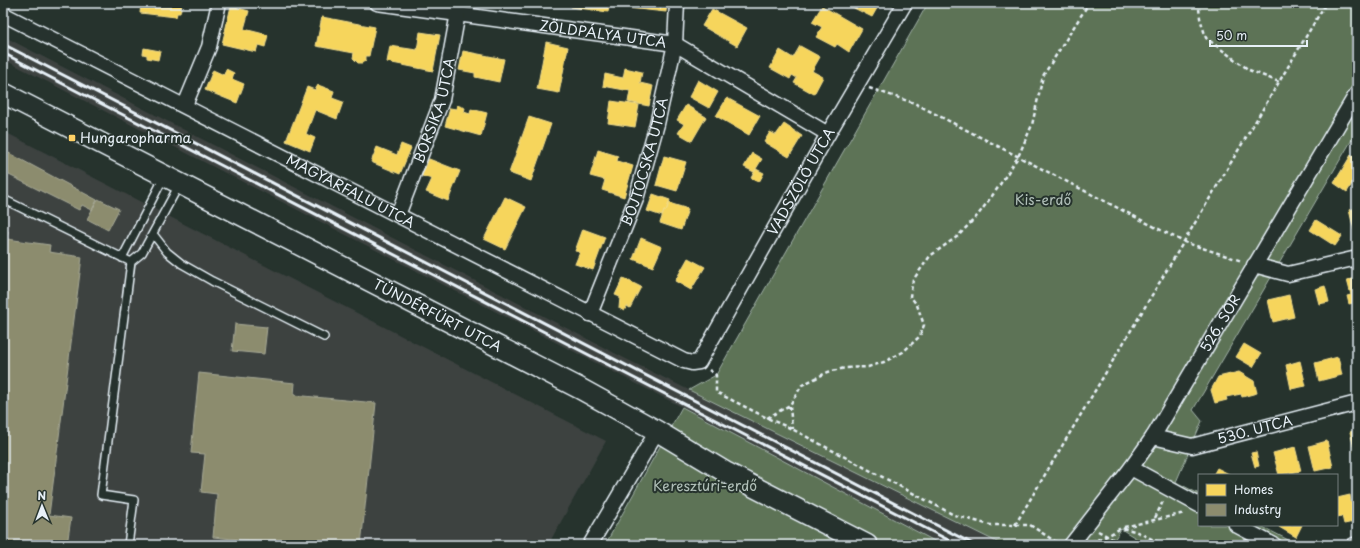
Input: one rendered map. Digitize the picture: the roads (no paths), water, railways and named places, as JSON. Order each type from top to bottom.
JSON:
[{"type":"street","points":[[185,105],[209,47],[220,3]]},
{"type":"street","name":"ZÖLDPÁLYA UTCA","points":[[377,3],[458,8],[675,44],[828,134]]},
{"type":"street","name":"VADSZŐLŐ UTCA","points":[[699,362],[828,134],[905,3]]},
{"type":"street","name":"BOJTOCSKA UTCA","points":[[590,314],[636,199],[657,124],[675,44],[678,4]]},
{"type":"street","name":"BORSIKA UTCA","points":[[398,215],[442,100],[458,8]]},
{"type":"street","name":"MAGYARFALU UTCA","points":[[3,14],[185,105],[590,314],[684,361],[692,363],[699,362]]},
{"type":"street","name":"TÜNDÉRFÜRT UTCA","points":[[3,93],[579,388],[657,431],[727,473],[867,545]]},
{"type":"street","name":"526. SOR","points":[[1071,545],[1131,468],[1152,437],[1357,93]]},
{"type":"street","points":[[1254,265],[1288,274],[1357,258]]},
{"type":"street","name":"530. UTCA","points":[[1152,437],[1192,446],[1357,404]]},
{"type":"street","points":[[590,545],[657,431]]},
{"type":"street","points":[[1131,468],[1198,504]]},
{"type":"street","points":[[1238,526],[1267,543]]},
{"type":"lane","points":[[128,545],[134,500],[101,495],[131,262],[142,253],[153,234],[172,180]]},
{"type":"lane","points":[[122,258],[172,180]]},
{"type":"lane","points":[[3,199],[131,262]]},
{"type":"lane","points":[[153,234],[167,252],[182,264],[212,281],[324,337]]},
{"type":"railway","points":[[3,44],[975,545]]},
{"type":"railway","points":[[3,53],[958,545]]},
{"type":"place","name":"Hungaropharma","points":[[72,138]]},
{"type":"park label","name":"Kis-erdő","points":[[1043,200]]},
{"type":"park label","name":"Keresztúri-erdő","points":[[705,486]]}]
